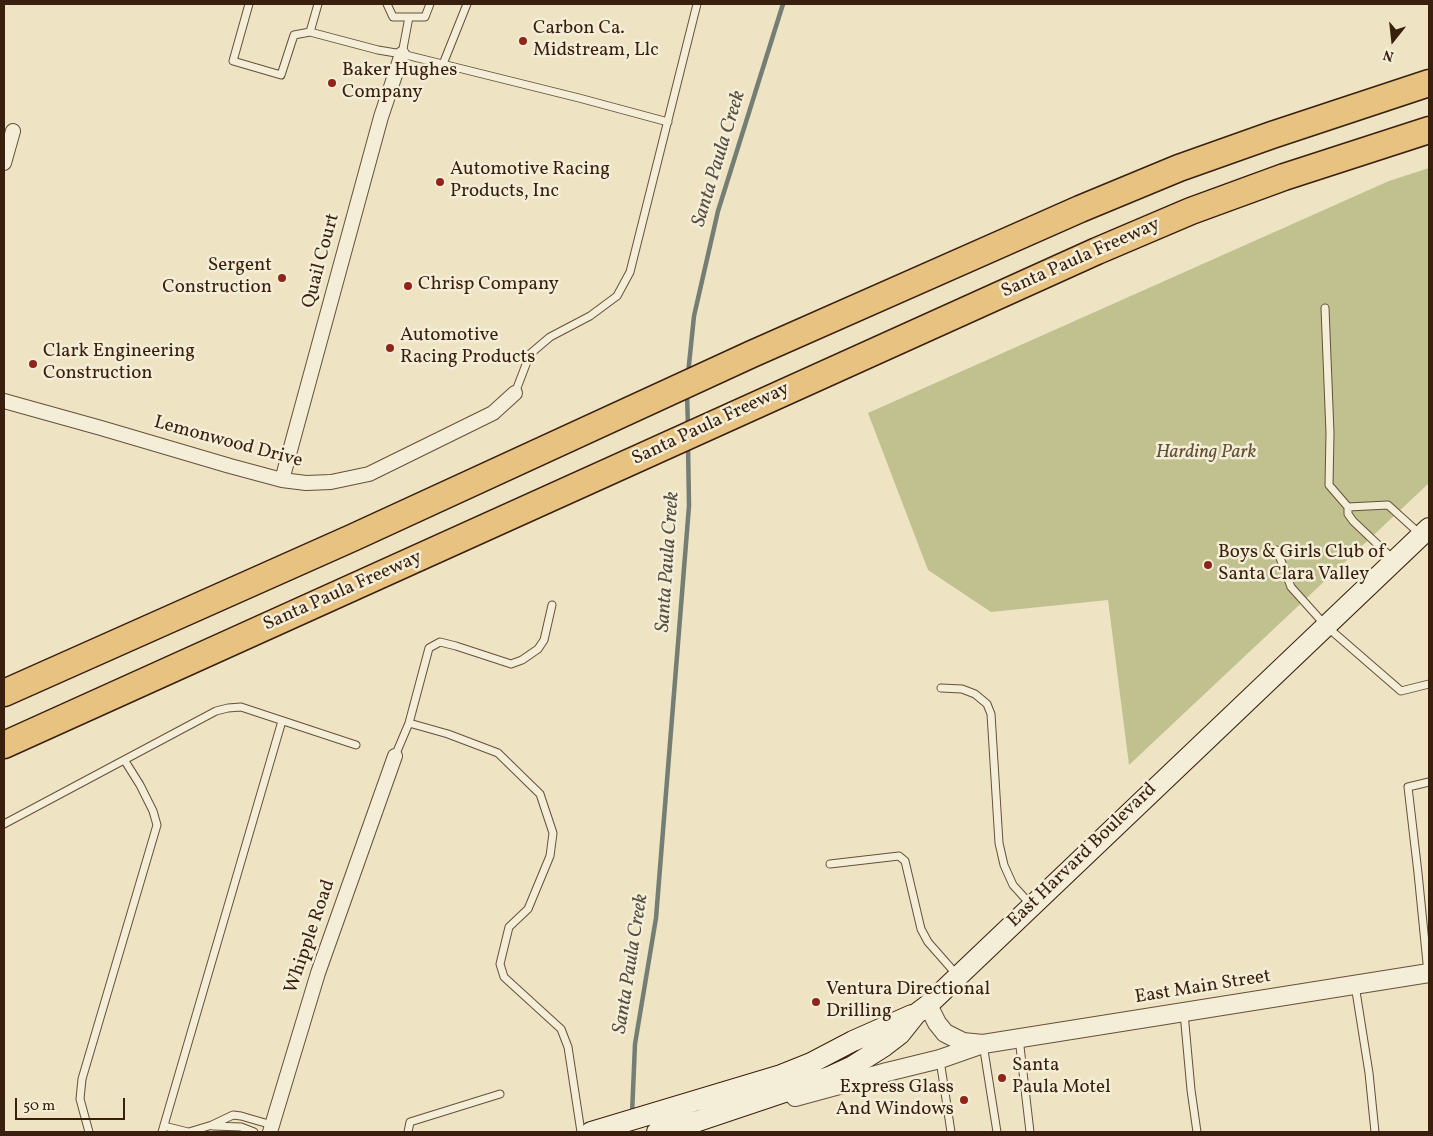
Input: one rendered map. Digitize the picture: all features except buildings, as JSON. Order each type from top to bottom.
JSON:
[{"type":"highway","points":[[4,693],[352,538],[752,354],[1080,208],[1180,168],[1272,135],[1429,83]]},
{"type":"highway","name":"Santa Paula Freeway","points":[[4,745],[1088,255],[1192,211],[1284,177],[1429,130]]},
{"type":"main road","name":"East Harvard Boulevard","points":[[695,1111],[814,1082],[853,1066],[900,1034],[922,1009],[1425,532]]},
{"type":"main road","points":[[589,1132],[695,1111]]},
{"type":"main road","points":[[658,1132],[695,1111]]},
{"type":"street","name":"Quail Court","points":[[282,480],[381,117],[402,54]]},
{"type":"street","points":[[4,163],[13,131]]},
{"type":"street","name":"Lemonwood Drive","points":[[4,401],[282,480],[306,483],[331,482],[369,474],[493,413],[515,394]]},
{"type":"street","name":"Whipple Road","points":[[271,1129],[318,973],[395,756]]},
{"type":"street","name":"East Main Street","points":[[695,1111],[819,1091],[887,1072],[940,1060],[983,1044],[1428,973]]},
{"type":"street","name":"East Main Street","points":[[922,1009],[945,1033],[963,1042],[983,1044]]},
{"type":"lane","points":[[249,4],[233,61],[281,75],[294,35],[310,32],[579,98],[668,122]]},
{"type":"lane","points":[[310,32],[318,4]]},
{"type":"lane","points":[[387,4],[393,17],[424,16],[430,4]]},
{"type":"lane","points":[[443,64],[467,4]]},
{"type":"lane","points":[[515,394],[530,354],[550,337],[590,316],[617,296],[630,272],[697,4]]},
{"type":"lane","points":[[402,54],[409,17]]},
{"type":"lane","points":[[1325,308],[1330,433],[1329,486],[1348,507],[1348,514],[1353,520],[1395,561]]},
{"type":"lane","points":[[1348,507],[1388,505],[1425,532]]},
{"type":"lane","points":[[1277,550],[1291,587],[1326,626],[1401,691],[1429,684]]},
{"type":"lane","points":[[395,756],[409,723],[429,648],[440,642],[511,664],[522,660],[538,649],[544,640],[552,605]]},
{"type":"lane","points":[[941,688],[962,689],[975,694],[987,704],[991,714],[999,844],[1004,865],[1013,885],[1031,906]]},
{"type":"lane","points":[[4,824],[216,711],[228,708],[241,707],[356,745]]},
{"type":"lane","points":[[271,1129],[241,1116],[233,1115],[212,1126],[188,1132],[163,1129],[282,721]]},
{"type":"lane","points":[[409,723],[448,734],[498,753],[540,794],[553,832],[550,856],[528,909],[509,927],[500,964],[504,977],[561,1029],[568,1047],[589,1132]]},
{"type":"lane","points":[[89,1132],[80,1099],[82,1079],[157,825],[153,811],[140,785],[125,761]]},
{"type":"lane","points":[[1428,973],[1408,787],[1429,782]]},
{"type":"lane","points":[[830,864],[899,856],[906,861],[921,929],[928,942],[957,976]]},
{"type":"lane","points":[[1355,984],[1369,1073],[1375,1132]]},
{"type":"lane","points":[[1184,1013],[1197,1132]]},
{"type":"lane","points":[[1018,1038],[1030,1132]]},
{"type":"lane","points":[[983,1044],[996,1132]]},
{"type":"lane","points":[[940,1060],[951,1132]]},
{"type":"lane","points":[[408,1132],[410,1122],[500,1094]]},
{"type":"lane","points":[[212,1126],[241,1128],[254,1132]]},
{"type":"green space","name":"Harding Park","points":[[1429,168],[1429,483],[1129,765],[1108,600],[991,612],[928,570],[868,413],[1389,181]]},
{"type":"waterway","name":"Santa Paula Creek","points":[[688,374],[694,316],[718,211],[783,4]]},
{"type":"waterway","name":"Santa Paula Creek","points":[[687,394],[688,427]]},
{"type":"waterway","name":"Santa Paula Creek","points":[[632,1114],[635,1044],[656,918],[689,506],[688,444]]},
{"type":"place","name":"Carbon Ca. Midstream, Llc","points":[[523,41]]},
{"type":"place","name":"Baker Hughes Company","points":[[332,83]]},
{"type":"place","name":"Automotive Racing Products, Inc","points":[[440,182]]},
{"type":"place","name":"Sergent Construction","points":[[282,278]]},
{"type":"place","name":"Chrisp Company","points":[[408,286]]},
{"type":"place","name":"Automotive Racing Products","points":[[390,348]]},
{"type":"place","name":"Clark Engineering Construction","points":[[33,364]]},
{"type":"place","name":"Boys & Girls Club of Santa Clara Valley","points":[[1208,565]]},
{"type":"place","name":"Ventura Directional Drilling","points":[[816,1002]]},
{"type":"place","name":"Santa Paula Motel","points":[[1002,1078]]},
{"type":"place","name":"Express Glass And Windows","points":[[964,1100]]}]
